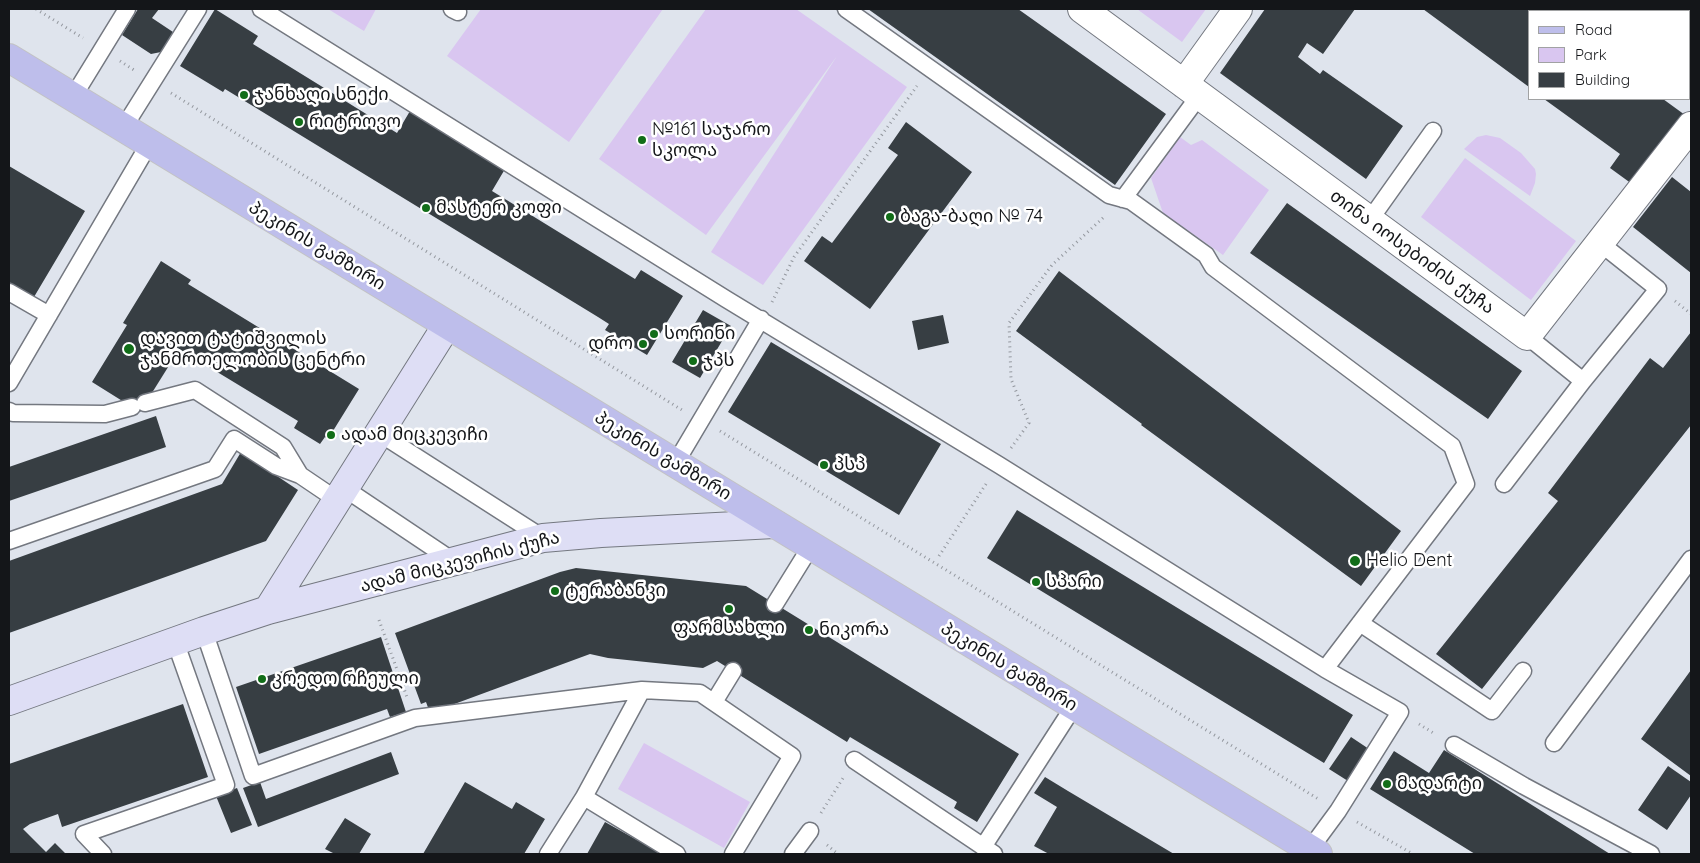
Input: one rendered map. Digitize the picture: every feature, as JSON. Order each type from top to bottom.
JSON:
[{"type":"main road","name":"პეკინის გამზირი","points":[[9,58],[1314,852]]},
{"type":"main road","points":[[268,610],[447,325]]},
{"type":"main road","name":"ადამ მიცკევიჩის ქუჩა","points":[[9,701],[175,641],[268,610],[543,538],[774,524]]},
{"type":"street","name":"თინა იოსებიძის ქუჩა","points":[[1082,9],[1527,336]]},
{"type":"street","points":[[1192,90],[1238,9]]},
{"type":"street","points":[[1527,336],[1691,126]]},
{"type":"lane","points":[[73,97],[127,9]]},
{"type":"lane","points":[[124,128],[198,9]]},
{"type":"lane","points":[[261,9],[999,465],[1325,669],[1400,712],[1338,810],[1314,852]]},
{"type":"lane","points":[[846,9],[1109,195],[1131,200],[1206,255],[1213,267],[1452,446],[1466,484],[1325,669]]},
{"type":"lane","points":[[1123,199],[1192,90]]},
{"type":"lane","points":[[1369,220],[1433,131]]},
{"type":"lane","points":[[9,383],[149,144]]},
{"type":"lane","points":[[1504,484],[1583,381],[1658,289],[1600,243]]},
{"type":"lane","points":[[9,292],[49,315]]},
{"type":"lane","points":[[675,464],[760,319]]},
{"type":"lane","points":[[1527,336],[1583,381]]},
{"type":"lane","points":[[9,411],[13,413],[105,414],[195,390],[283,447],[300,476]]},
{"type":"lane","points":[[379,434],[543,538]]},
{"type":"lane","points":[[9,541],[215,469],[234,439],[276,466],[341,494],[453,561]]},
{"type":"lane","points":[[775,604],[811,546]]},
{"type":"lane","points":[[1554,743],[1691,559]]},
{"type":"lane","points":[[1360,623],[1492,711],[1522,671]]},
{"type":"lane","points":[[204,631],[253,776],[415,718],[642,690],[700,693],[792,756],[733,854]]},
{"type":"lane","points":[[103,854],[84,834],[226,785],[175,641]]},
{"type":"lane","points":[[714,702],[733,672]]},
{"type":"lane","points":[[548,854],[584,797],[642,690]]},
{"type":"lane","points":[[854,760],[988,850],[1074,706]]},
{"type":"lane","points":[[1454,745],[1524,786],[1651,854]]},
{"type":"lane","points":[[584,797],[677,854]]},
{"type":"lane","points":[[793,854],[810,831]]},
{"type":"path","points":[[36,9],[671,403],[701,419],[1338,810],[1413,854]]},
{"type":"path","points":[[760,319],[777,293],[794,257],[930,68]]},
{"type":"path","points":[[938,556],[999,465],[1030,423],[1011,379],[1009,323],[1052,265],[1123,199]]},
{"type":"path","points":[[379,620],[415,718]]},
{"type":"path","points":[[1400,712],[1454,745]]},
{"type":"path","points":[[810,831],[854,760]]},
{"type":"green space","points":[[328,9],[376,9],[364,31]]},
{"type":"green space","points":[[481,9],[663,9],[569,142],[447,56]]},
{"type":"green space","points":[[706,9],[796,9],[907,87],[763,285],[711,252],[837,56],[706,235],[599,159]]},
{"type":"green space","points":[[1137,9],[1206,9],[1182,42]]},
{"type":"green space","points":[[1486,135],[1500,138],[1521,153],[1535,169],[1535,183],[1530,196],[1464,149],[1477,137]]},
{"type":"green space","points":[[1180,137],[1191,145],[1202,140],[1269,190],[1223,255],[1163,213],[1151,178]]},
{"type":"green space","points":[[1465,158],[1576,241],[1531,300],[1421,217]]},
{"type":"green space","points":[[644,743],[750,802],[724,848],[618,789]]},
{"type":"building","points":[[138,9],[159,9],[152,18],[173,32],[161,52],[151,54],[122,35]]},
{"type":"building","points":[[215,9],[258,36],[253,44],[397,133],[410,111],[505,169],[492,191],[635,279],[641,270],[683,296],[647,355],[605,330],[609,324],[598,317],[225,89],[223,92],[180,66]]},
{"type":"building","points":[[868,9],[1018,9],[1166,114],[1115,185]]},
{"type":"building","points":[[1265,9],[1355,9],[1323,54],[1307,43],[1298,57],[1320,74],[1323,70],[1403,126],[1366,179],[1220,73]]},
{"type":"building","points":[[1423,9],[1542,10],[1528,10],[1528,86]]},
{"type":"building","points":[[1661,9],[1691,9],[1691,31],[1690,10]]},
{"type":"building","points":[[1545,100],[1664,100],[1685,115],[1632,184],[1610,168],[1620,154]]},
{"type":"building","points":[[906,122],[972,172],[870,309],[804,261],[822,236],[832,243],[898,155],[888,148]]},
{"type":"building","points":[[9,166],[85,211],[34,297],[9,282]]},
{"type":"building","points":[[1672,177],[1691,192],[1691,273],[1633,227]]},
{"type":"building","points":[[1287,203],[1522,371],[1488,419],[1250,253]]},
{"type":"building","points":[[161,261],[191,280],[188,284],[359,389],[328,439],[325,437],[320,444],[294,428],[298,421],[171,344],[167,351],[175,356],[140,412],[92,382],[127,325],[123,323]]},
{"type":"building","points":[[1059,271],[1401,531],[1361,586],[1016,331]]},
{"type":"building","points":[[703,310],[731,326],[700,378],[672,362]]},
{"type":"building","points":[[943,315],[949,343],[918,350],[912,321]]},
{"type":"building","points":[[1691,332],[1691,425],[1482,689],[1436,654],[1558,501],[1548,493],[1650,358],[1663,368]]},
{"type":"building","points":[[771,342],[941,444],[899,515],[728,412]]},
{"type":"building","points":[[156,416],[166,447],[9,501],[9,467]]},
{"type":"building","points":[[241,452],[298,490],[266,541],[9,633],[9,561],[222,484]]},
{"type":"building","points":[[1017,510],[1353,715],[1324,763],[987,558]]},
{"type":"building","points":[[576,568],[746,586],[1019,754],[977,822],[954,808],[957,802],[850,737],[847,742],[717,661],[703,668],[608,658],[590,654],[430,713],[426,702],[421,704],[395,633],[560,572]]},
{"type":"building","points":[[381,637],[406,712],[390,717],[387,709],[259,754],[236,687]]},
{"type":"building","points":[[1691,670],[1691,776],[1641,739]]},
{"type":"building","points":[[183,704],[208,777],[62,827],[58,814],[30,824],[23,829],[46,852],[55,843],[66,854],[9,854],[9,764]]},
{"type":"building","points":[[1351,737],[1369,749],[1348,781],[1329,769]]},
{"type":"building","points":[[1444,750],[1610,854],[1475,854],[1370,789],[1394,751],[1429,773]]},
{"type":"building","points":[[391,752],[399,774],[258,827],[243,788],[260,782],[266,799]]},
{"type":"building","points":[[1668,766],[1691,782],[1691,795],[1667,830],[1638,810]]},
{"type":"building","points":[[1045,777],[1174,854],[1049,854],[1034,846],[1057,807],[1034,793]]},
{"type":"building","points":[[465,782],[512,809],[516,802],[545,819],[524,854],[423,854]]},
{"type":"building","points":[[237,788],[252,825],[231,833],[216,796]]},
{"type":"building","points":[[345,818],[371,834],[359,854],[335,854],[325,849]]},
{"type":"building","points":[[605,822],[662,854],[587,854]]},
{"type":"place","name":"ჯანხაღი სნექი","points":[[244,95]]},
{"type":"place","name":"რიტროვო","points":[[299,122]]},
{"type":"place","name":"№161 საჯარო სკოლა","points":[[642,140]]},
{"type":"place","name":"მასტერ კოფი","points":[[426,208]]},
{"type":"place","name":"ბაგა-ბაღი № 74","points":[[890,217]]},
{"type":"place","name":"სორინი","points":[[654,334]]},
{"type":"place","name":"დრო","points":[[643,344]]},
{"type":"place","name":"დავით ტატიშვილის ჯანმრთელობის ცენტრი","points":[[129,349]]},
{"type":"place","name":"ჯპს","points":[[693,361]]},
{"type":"place","name":"ადამ მიცკევიჩი","points":[[331,435]]},
{"type":"place","name":"პსპ","points":[[824,465]]},
{"type":"place","name":"Helio Dent","points":[[1355,561]]},
{"type":"place","name":"სპარი","points":[[1036,582]]},
{"type":"place","name":"ტერაბანკი","points":[[555,591]]},
{"type":"place","name":"ფარმსახლი","points":[[729,609]]},
{"type":"place","name":"ნიკორა","points":[[809,630]]},
{"type":"place","name":"კრედო რჩეული","points":[[262,679]]},
{"type":"place","name":"მადარტი","points":[[1387,784]]}]
